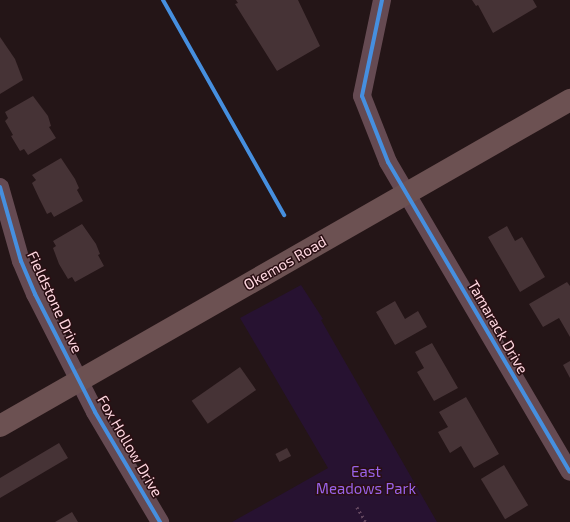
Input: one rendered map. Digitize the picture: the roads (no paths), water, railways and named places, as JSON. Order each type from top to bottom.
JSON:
[{"type":"main road","name":"Okemos Road","points":[[0,426],[570,100]]},
{"type":"street","name":"Tamarack Drive","points":[[382,0],[362,96],[388,162],[570,472]]},
{"type":"street","name":"Fieldstone Drive","points":[[0,186],[21,261],[79,381]]},
{"type":"street","name":"Fox Hollow Drive","points":[[79,381],[160,522]]},
{"type":"park label","name":"East Meadows Park","points":[[366,480]]}]
